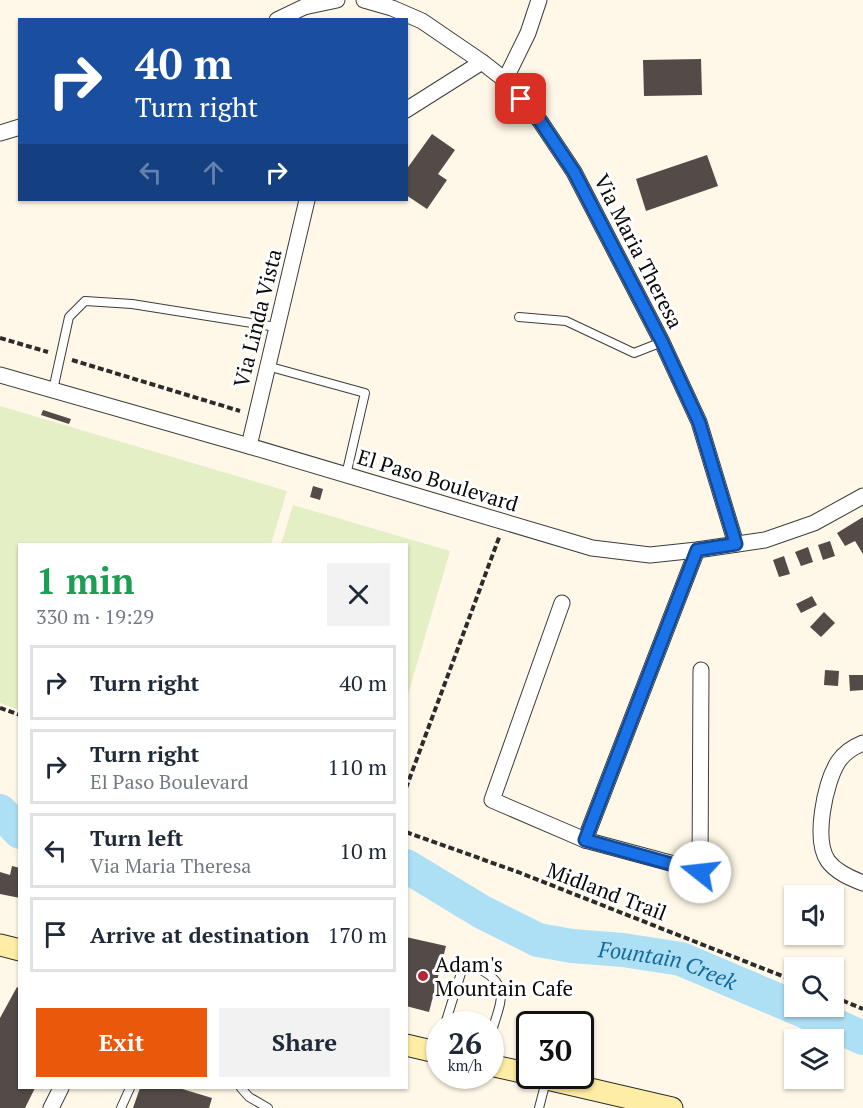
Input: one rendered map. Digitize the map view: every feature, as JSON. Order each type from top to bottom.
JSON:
[{"type":"main road","points":[[0,945],[18,950]]},
{"type":"main road","points":[[408,1045],[426,1048]]},
{"type":"main road","points":[[592,1089],[672,1108]]},
{"type":"street","points":[[281,18],[304,7],[337,0]]},
{"type":"street","name":"Via Maria Theresa","points":[[364,0],[392,8],[422,21],[482,62],[505,80],[540,121],[574,172],[662,342],[699,422],[736,544]]},
{"type":"street","points":[[505,80],[528,33],[539,0]]},
{"type":"street","points":[[408,109],[482,62]]},
{"type":"street","points":[[0,133],[18,128]]},
{"type":"street","name":"Via Linda Vista","points":[[249,446],[307,201]]},
{"type":"street","name":"El Paso Boulevard","points":[[0,375],[592,548],[650,555],[765,540],[814,523],[863,496]]},
{"type":"street","points":[[585,840],[697,550]]},
{"type":"street","points":[[562,603],[492,800],[585,840],[700,872],[701,670]]},
{"type":"street","points":[[863,743],[848,751],[834,769],[826,794],[821,835],[824,854],[829,862],[850,878],[863,883]]},
{"type":"street","points":[[51,1108],[60,1089]]},
{"type":"lane","points":[[53,390],[69,316],[85,301],[132,304],[276,327]]},
{"type":"lane","points":[[519,316],[566,321],[634,353],[662,342]]},
{"type":"lane","points":[[267,366],[365,393],[346,475]]},
{"type":"lane","points":[[449,1011],[462,970],[475,967],[487,972],[499,982],[502,991],[497,1011]]},
{"type":"lane","points":[[121,1108],[130,1089]]},
{"type":"lane","points":[[242,1089],[249,1097],[268,1108]]},
{"type":"lane","points":[[538,1089],[539,1108]]},
{"type":"path","points":[[0,338],[235,410],[256,414]]},
{"type":"path","points":[[408,783],[505,522]]},
{"type":"path","points":[[0,708],[18,714]]},
{"type":"path","name":"Midland Trail","points":[[408,833],[518,872],[784,977]]},
{"type":"path","points":[[844,1001],[863,1009]]},
{"type":"green space","points":[[0,406],[287,491],[271,543],[18,543],[18,710],[0,703]]},
{"type":"green space","points":[[293,505],[450,551],[408,695],[408,543],[281,543]]},
{"type":"building","points":[[701,59],[702,95],[644,96],[643,60]]},
{"type":"building","points":[[432,134],[455,150],[438,174],[447,180],[427,209],[408,196],[408,167]]},
{"type":"building","points":[[707,155],[718,186],[646,211],[636,179]]},
{"type":"building","points":[[43,410],[71,419],[69,424],[41,415]]},
{"type":"building","points":[[313,486],[323,489],[320,500],[310,497]]},
{"type":"building","points":[[863,517],[863,554],[855,541],[845,546],[837,533]]},
{"type":"building","points":[[830,541],[835,556],[823,560],[818,545]]},
{"type":"building","points":[[808,547],[813,562],[801,566],[795,552]]},
{"type":"building","points":[[784,556],[790,574],[779,577],[773,560]]},
{"type":"building","points":[[812,596],[817,605],[801,613],[796,604]]},
{"type":"building","points":[[824,612],[835,623],[821,637],[810,627]]},
{"type":"building","points":[[825,670],[839,671],[838,686],[824,685]]},
{"type":"building","points":[[849,675],[863,675],[863,690],[850,691]]},
{"type":"building","points":[[12,866],[18,868],[18,898],[0,894],[0,872],[10,875]]},
{"type":"building","name":"Adam's Mountain Cafe","points":[[408,937],[446,946],[429,1011],[408,1007]]},
{"type":"building","points":[[17,987],[18,1089],[34,1089],[25,1108],[0,1108],[0,1018]]},
{"type":"building","points":[[140,1089],[182,1089],[212,1098],[209,1108],[133,1108]]},
{"type":"waterway","name":"Fountain Creek","points":[[0,811],[18,830]]},
{"type":"waterway","name":"Fountain Creek","points":[[408,867],[482,912],[538,940],[681,959],[863,1038]]},
{"type":"place","name":"Adam's Mountain Cafe","points":[[423,976]]},
{"type":"route","points":[[521,99],[540,121],[574,172],[662,342],[699,422],[736,544],[697,550],[585,840],[700,872]]}]
